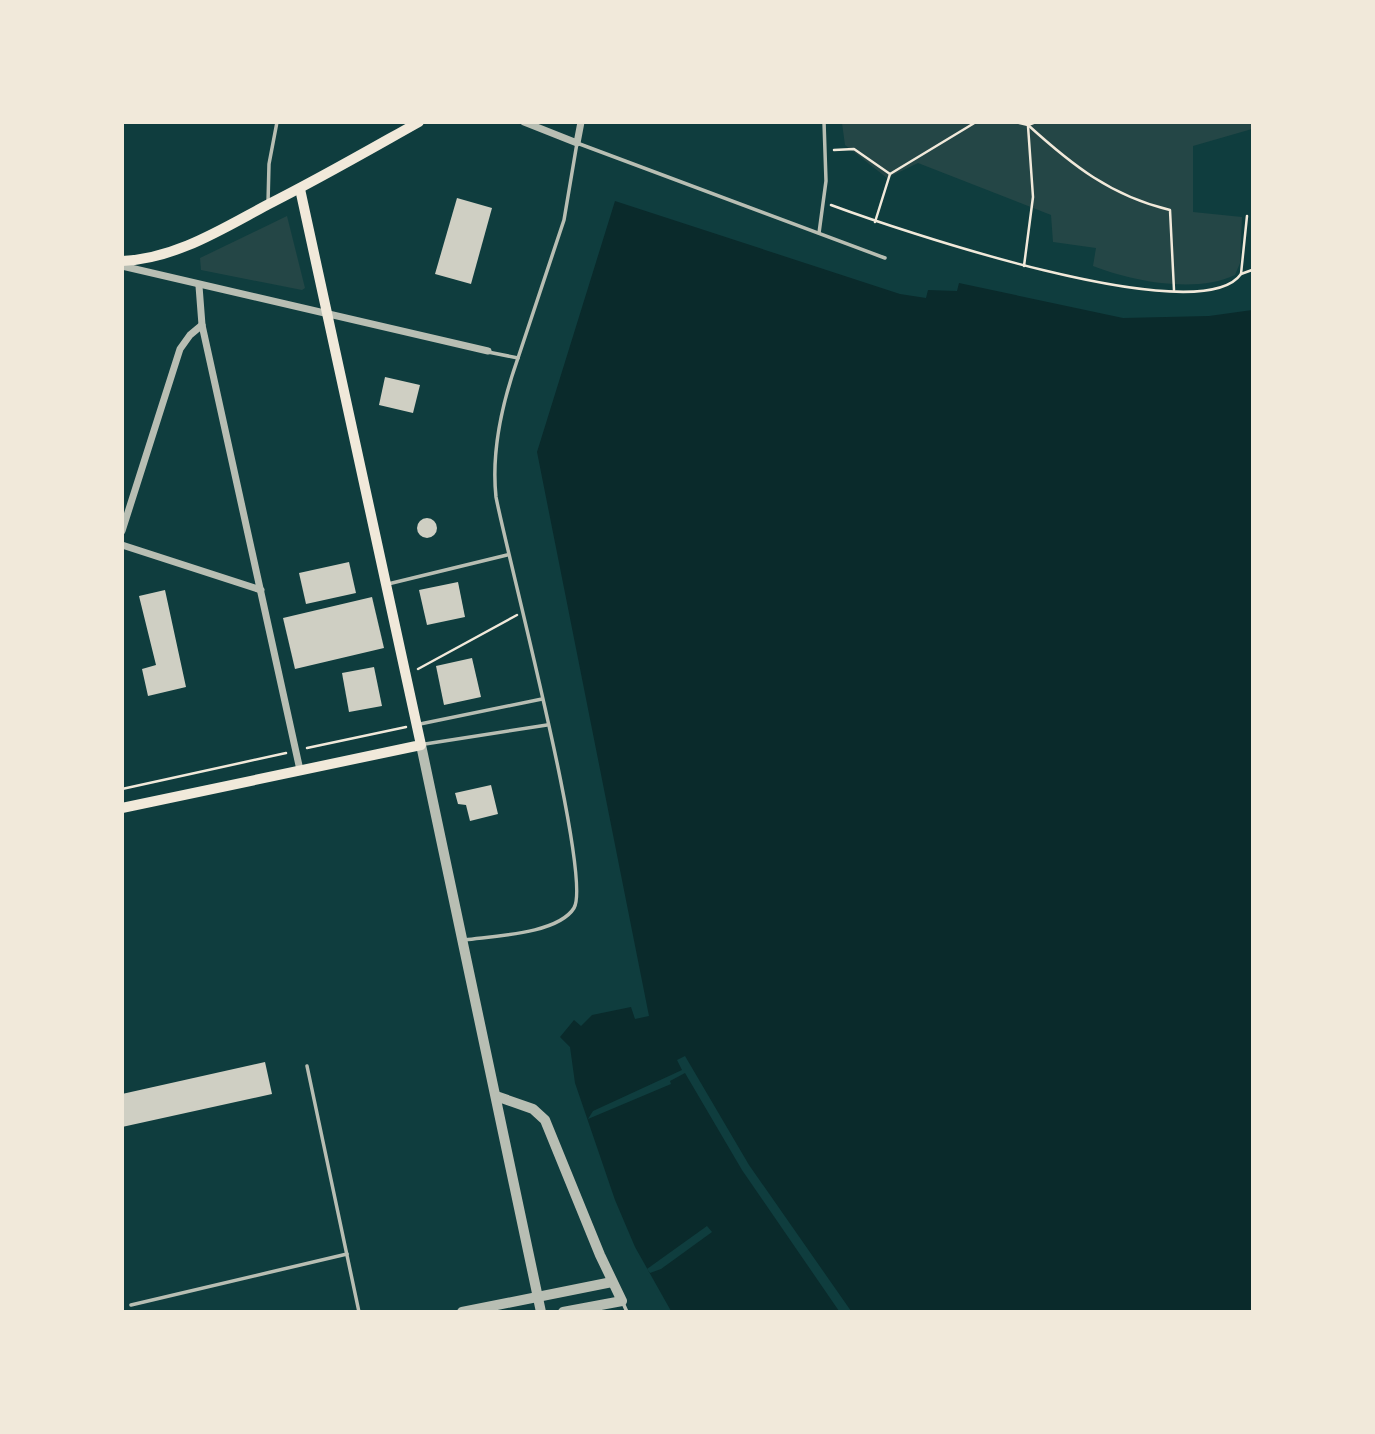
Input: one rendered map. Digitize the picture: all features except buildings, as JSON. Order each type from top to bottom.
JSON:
[{"type":"main road","points":[[122,263],[169,252],[268,205],[419,122]]},
{"type":"main road","points":[[122,808],[421,745],[300,188]]},
{"type":"street","points":[[524,122],[577,143],[581,122]]},
{"type":"street","points":[[122,263],[199,286],[488,352]]},
{"type":"street","points":[[199,286],[202,325],[300,770]]},
{"type":"street","points":[[122,531],[180,349],[202,325]]},
{"type":"street","points":[[122,545],[261,590]]},
{"type":"street","points":[[421,745],[541,1311]]},
{"type":"street","points":[[496,1096],[533,1109],[545,1120],[622,1301],[563,1311]]},
{"type":"street","points":[[462,1311],[538,1299],[612,1282]]},
{"type":"lane","points":[[268,205],[269,164],[277,122]]},
{"type":"lane","points":[[819,233],[824,203],[824,122]]},
{"type":"lane","points":[[463,941],[554,925],[568,916],[576,905],[579,884],[547,724],[507,555],[496,497],[494,459],[509,383],[564,220],[577,143],[885,258]]},
{"type":"lane","points":[[488,352],[518,358]]},
{"type":"lane","points":[[386,585],[507,555]]},
{"type":"lane","points":[[416,725],[541,699]]},
{"type":"lane","points":[[421,745],[547,724]]},
{"type":"lane","points":[[307,1066],[359,1311]]},
{"type":"lane","points":[[131,1305],[346,1254]]},
{"type":"lane","points":[[622,1301],[628,1311]]},
{"type":"path","points":[[875,222],[890,174],[976,122]]},
{"type":"path","points":[[1015,122],[1028,125],[1090,178],[1144,204],[1170,210],[1174,290]]},
{"type":"path","points":[[1028,125],[1036,122]]},
{"type":"path","points":[[1024,266],[1033,197],[1028,125]]},
{"type":"path","points":[[826,151],[854,149],[890,174]]},
{"type":"path","points":[[824,203],[939,244],[1024,266],[1107,282],[1174,290],[1221,289],[1236,281],[1241,274],[1247,216]]},
{"type":"path","points":[[1241,274],[1252,270]]},
{"type":"path","points":[[406,675],[522,612]]},
{"type":"path","points":[[122,789],[416,725]]},
{"type":"shaded area","points":[[842,123],[1252,123],[1252,129],[1193,146],[1193,212],[1242,217],[1240,263],[1235,275],[1202,284],[1144,280],[1093,266],[1096,248],[1053,242],[1051,215],[918,163],[887,178],[845,145]]},
{"type":"shaded area","points":[[615,201],[900,294],[926,298],[928,290],[957,291],[959,283],[1123,318],[1209,316],[1252,310],[1252,1311],[671,1311],[635,1247],[615,1200],[575,1083],[570,1047],[560,1037],[574,1020],[581,1026],[592,1015],[631,1007],[635,1019],[649,1016],[537,452]]},
{"type":"shaded area","points":[[287,216],[305,288],[302,290],[201,270],[200,258]]},
{"type":"pier","points":[[685,1056],[749,1165],[851,1311],[839,1311],[742,1170],[685,1073],[670,1081],[671,1084],[588,1119],[593,1111],[682,1070],[677,1060]]},
{"type":"pier","points":[[707,1226],[712,1232],[661,1269],[650,1273],[647,1269]]}]
